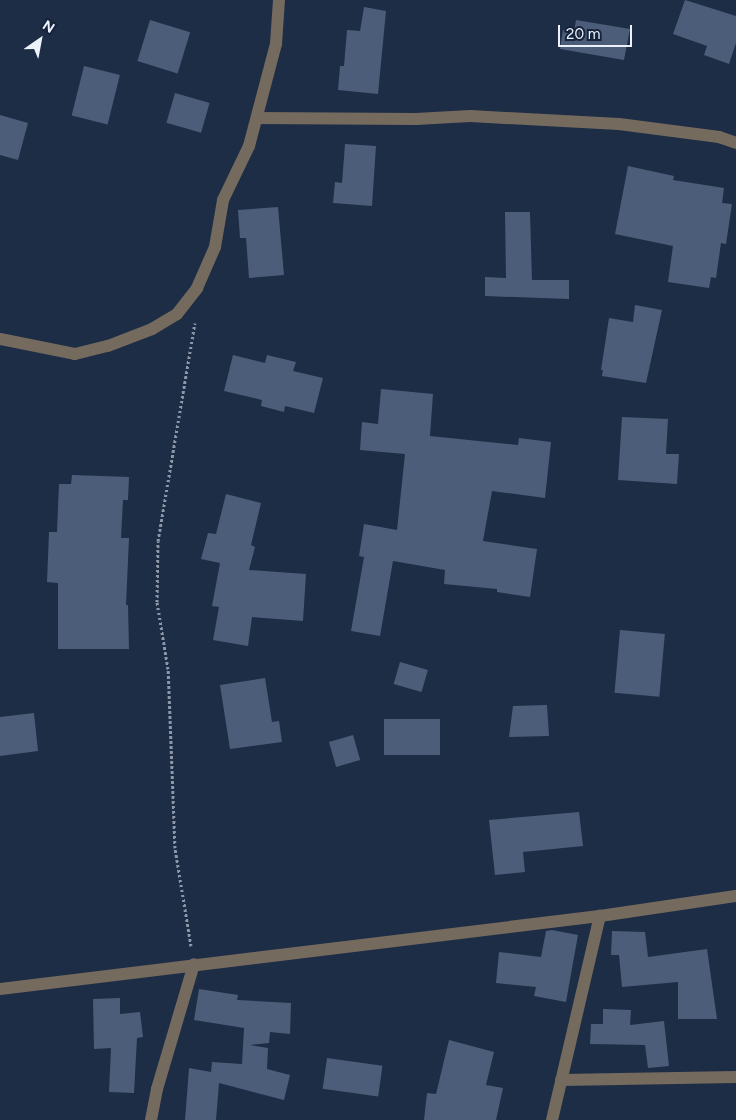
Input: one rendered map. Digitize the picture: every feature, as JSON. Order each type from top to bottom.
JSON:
[{"type":"street","points":[[0,339],[75,354],[108,346],[152,328],[177,314],[197,288],[215,247],[223,200],[249,146],[276,44],[279,0]]},
{"type":"street","points":[[257,118],[416,119],[470,116],[619,124],[719,137],[736,142]]},
{"type":"street","points":[[0,989],[600,916],[736,896]]},
{"type":"street","points":[[552,1120],[600,916]]},
{"type":"street","points":[[151,1120],[157,1089],[194,964]]},
{"type":"street","points":[[561,1080],[736,1077]]},
{"type":"path","points":[[194,964],[175,848],[168,669],[158,602],[158,541],[194,330],[197,288]]},
{"type":"building","points":[[685,0],[736,16],[736,43],[729,64],[704,55],[707,46],[673,34]]},
{"type":"building","points":[[364,7],[386,11],[378,94],[338,90],[340,66],[344,66],[347,30],[360,31]]},
{"type":"building","points":[[150,20],[190,32],[178,73],[137,61]]},
{"type":"building","points":[[576,20],[630,29],[624,60],[560,49],[563,30],[574,32]]},
{"type":"building","points":[[84,66],[120,75],[108,124],[72,115]]},
{"type":"building","points":[[175,93],[210,103],[201,133],[166,123]]},
{"type":"building","points":[[0,115],[28,123],[18,160],[0,155]]},
{"type":"building","points":[[345,144],[376,146],[372,206],[333,203],[335,182],[342,183]]},
{"type":"building","points":[[628,166],[674,176],[673,180],[724,188],[722,203],[732,204],[726,244],[721,243],[716,278],[711,277],[709,288],[668,282],[673,246],[615,234]]},
{"type":"building","points":[[278,207],[284,275],[249,278],[246,238],[240,238],[238,210]]},
{"type":"building","points":[[505,212],[530,212],[532,280],[569,280],[569,299],[485,296],[485,277],[506,278]]},
{"type":"building","points":[[635,305],[662,310],[646,383],[602,376],[603,370],[601,370],[609,318],[633,322]]},
{"type":"building","points":[[233,355],[265,363],[267,355],[296,362],[293,371],[323,378],[314,413],[285,406],[284,412],[261,406],[262,400],[224,391]]},
{"type":"building","points":[[381,389],[433,394],[430,436],[518,445],[519,438],[551,442],[545,498],[492,491],[483,541],[537,549],[530,597],[497,592],[497,589],[444,584],[445,570],[393,561],[380,636],[351,631],[364,557],[359,556],[364,524],[397,530],[405,454],[360,450],[362,422],[378,424]]},
{"type":"building","points":[[622,417],[668,419],[666,454],[679,454],[677,484],[618,480]]},
{"type":"building","points":[[72,475],[129,477],[128,500],[123,500],[121,538],[129,538],[126,605],[128,605],[129,649],[58,649],[58,583],[47,582],[49,532],[57,532],[59,484],[71,484]]},
{"type":"building","points":[[226,494],[261,503],[251,545],[255,547],[249,570],[306,574],[303,621],[252,617],[248,646],[213,640],[219,607],[212,606],[220,563],[201,559],[208,533],[216,534]]},
{"type":"building","points":[[620,630],[665,634],[659,697],[615,693]]},
{"type":"building","points":[[400,662],[428,670],[422,692],[394,684]]},
{"type":"building","points":[[265,678],[272,722],[279,721],[282,742],[230,749],[220,685]]},
{"type":"building","points":[[547,705],[549,736],[509,737],[513,706]]},
{"type":"building","points":[[34,713],[38,751],[0,756],[0,717]]},
{"type":"building","points":[[384,719],[440,719],[440,755],[384,755]]},
{"type":"building","points":[[353,735],[360,760],[336,767],[329,742]]},
{"type":"building","points":[[579,812],[583,846],[523,852],[525,872],[495,875],[489,820]]},
{"type":"building","points":[[552,930],[578,935],[566,1002],[534,996],[536,987],[496,983],[499,952],[541,957],[546,931]]},
{"type":"building","points":[[612,931],[645,932],[648,957],[707,949],[717,1019],[678,1019],[678,982],[622,987],[619,955],[611,955]]},
{"type":"building","points":[[199,989],[238,995],[237,1000],[291,1003],[290,1034],[270,1032],[269,1043],[250,1045],[268,1048],[267,1069],[290,1075],[284,1100],[219,1083],[216,1120],[185,1120],[189,1068],[211,1072],[212,1062],[242,1064],[244,1028],[194,1020]]},
{"type":"building","points":[[120,998],[120,1014],[140,1012],[143,1037],[137,1038],[134,1093],[109,1092],[111,1048],[94,1049],[93,999]]},
{"type":"building","points":[[603,1009],[631,1010],[630,1025],[664,1021],[669,1066],[648,1068],[645,1045],[590,1044],[591,1024],[603,1024]]},
{"type":"building","points":[[449,1040],[494,1052],[486,1085],[503,1088],[496,1120],[424,1120],[427,1093],[436,1094]]},
{"type":"building","points":[[327,1058],[382,1066],[378,1096],[323,1089]]}]
